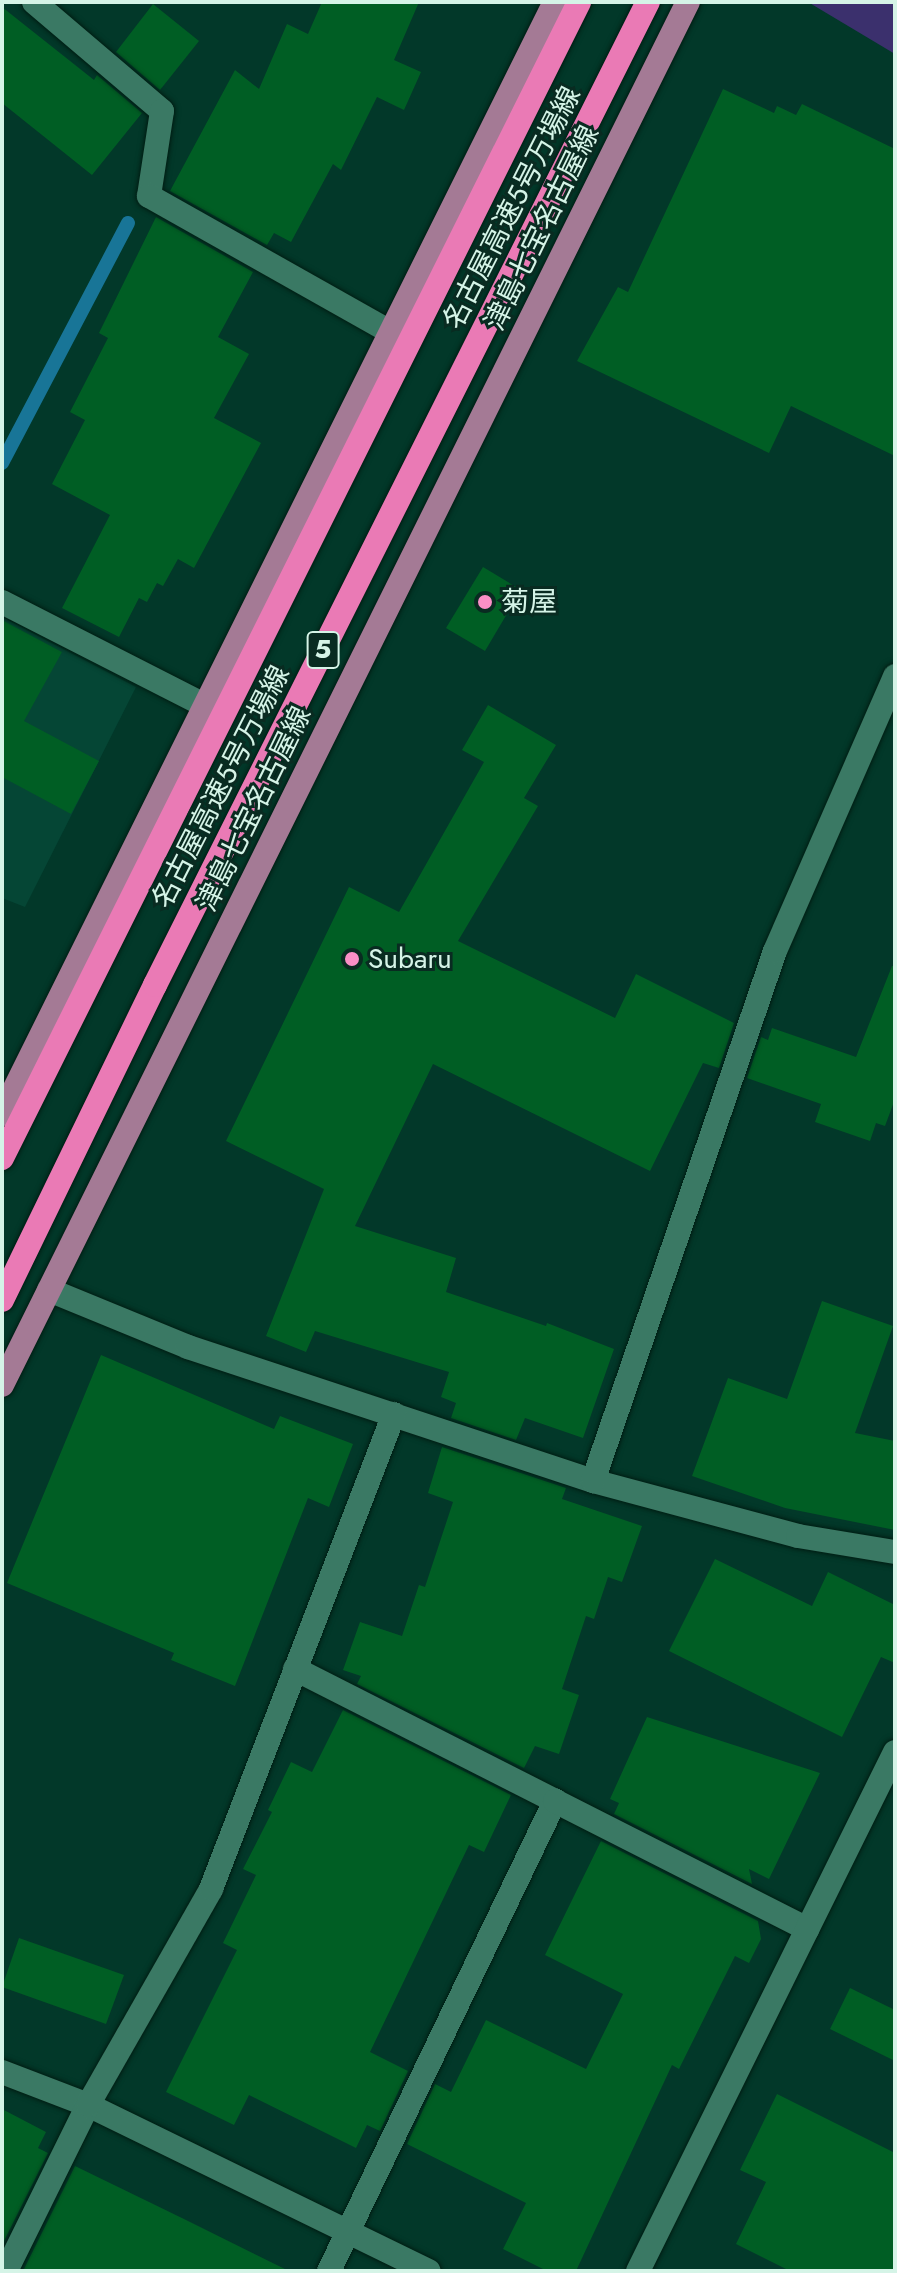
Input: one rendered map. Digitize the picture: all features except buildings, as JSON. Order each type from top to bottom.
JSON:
[{"type":"highway","name":"名古屋高速5号万場線","points":[[2,1158],[579,2]]},
{"type":"highway","name":"名古屋高速5号万場線","points":[[2,1300],[155,985],[648,2]]},
{"type":"main road","points":[[2,1114],[555,2]]},
{"type":"main road","name":"津島七宝名古屋線","points":[[2,1385],[688,2]]},
{"type":"street","points":[[34,2],[162,111],[149,196],[392,333]]},
{"type":"street","points":[[2,602],[206,706]]},
{"type":"street","points":[[593,1481],[775,951],[895,676]]},
{"type":"street","points":[[49,1290],[188,1347],[593,1481],[798,1536],[895,1552]]},
{"type":"street","points":[[6,2271],[88,2105],[211,1889],[394,1414]]},
{"type":"street","points":[[295,1669],[807,1929]]},
{"type":"street","points":[[638,2271],[895,1752]]},
{"type":"street","points":[[329,2271],[555,1801]]},
{"type":"street","points":[[2,2072],[88,2105],[429,2271]]},
{"type":"shaded area","points":[[808,2],[895,2],[895,54]]},
{"type":"shaded area","points":[[2,617],[136,687],[25,907],[2,898]]},
{"type":"waterway","points":[[2,463],[128,223]]},
{"type":"place","name":"菊屋","points":[[485,602]]},
{"type":"place","name":"Subaru","points":[[352,959]]}]
